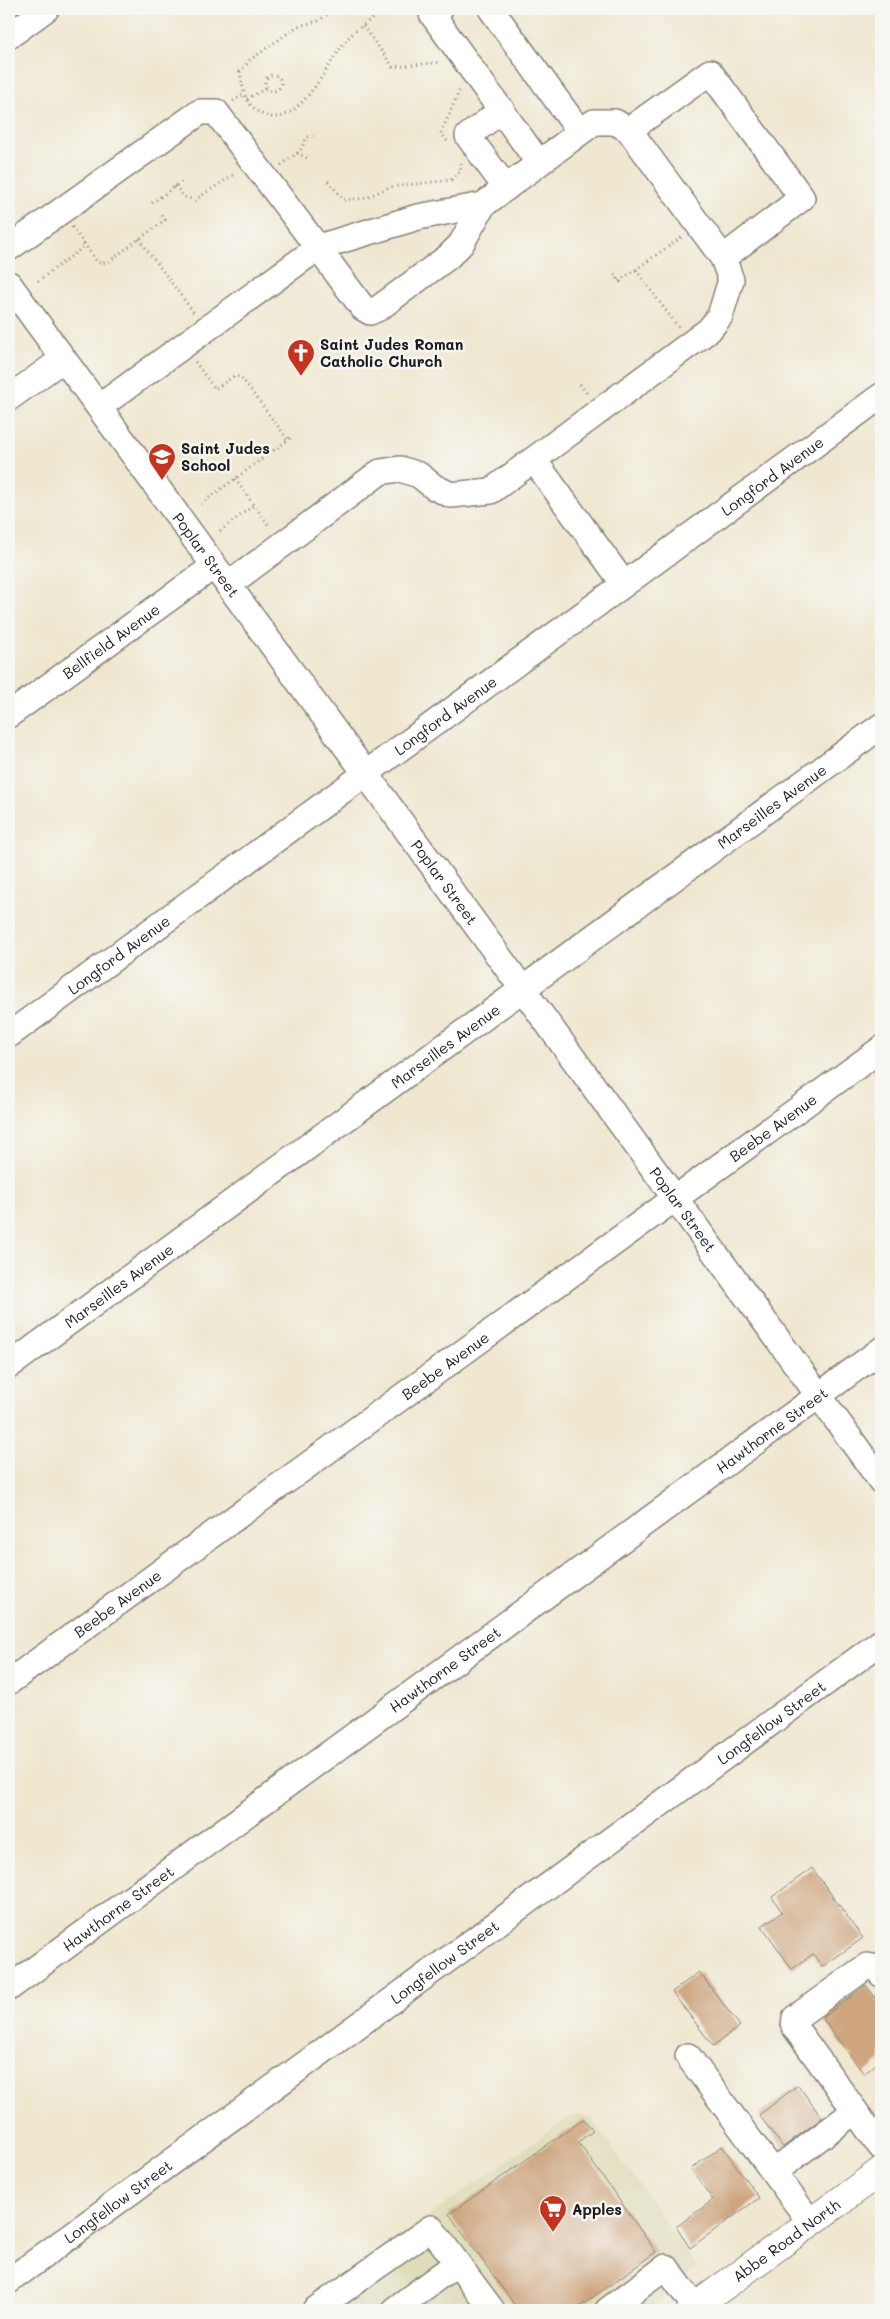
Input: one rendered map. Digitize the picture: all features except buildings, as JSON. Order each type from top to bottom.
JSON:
[{"type":"main road","name":"Abbe Road North","points":[[693,2309],[881,2171]]},
{"type":"street","points":[[9,36],[46,9]]},
{"type":"street","points":[[440,9],[432,14],[540,163]]},
{"type":"street","points":[[492,9],[580,132]]},
{"type":"street","points":[[9,248],[200,112],[216,112],[363,308],[370,312],[387,302],[461,244],[483,205],[594,122],[615,122],[629,130],[710,72],[802,198],[723,258]]},
{"type":"street","points":[[502,110],[468,136],[506,188]]},
{"type":"street","name":"Bellfield Avenue","points":[[9,715],[380,472],[400,469],[420,475],[434,486],[451,495],[469,495],[491,491],[709,330],[720,316],[731,280],[723,258],[629,130]]},
{"type":"street","points":[[99,408],[319,247],[418,217],[483,205]]},
{"type":"street","name":"Poplar Street","points":[[9,284],[881,1481]]},
{"type":"street","points":[[9,398],[63,359]]},
{"type":"street","name":"Longford Avenue","points":[[9,1035],[881,396]]},
{"type":"street","points":[[534,460],[624,584]]},
{"type":"street","name":"Marseilles Avenue","points":[[9,1366],[881,726]]},
{"type":"street","name":"Beebe Avenue","points":[[9,1682],[676,1200],[881,1049]]},
{"type":"street","name":"Hawthorne Street","points":[[9,1988],[881,1350]]},
{"type":"street","name":"Longfellow Street","points":[[9,2281],[881,1642]]},
{"type":"street","points":[[881,1974],[877,1968],[867,1966],[795,2018],[794,2026],[881,2147]]},
{"type":"street","points":[[688,2056],[811,2222]]},
{"type":"street","points":[[774,2172],[855,2111]]},
{"type":"street","points":[[315,2310],[431,2228],[457,2263],[484,2308]]},
{"type":"street","points":[[394,2310],[457,2263]]},
{"type":"street","points":[[608,2310],[666,2266],[693,2309]]},
{"type":"path","points":[[335,9],[318,21],[298,26],[250,60],[240,72],[243,95],[256,111],[267,117],[283,116],[306,98],[351,35],[387,9]]},
{"type":"path","points":[[363,26],[393,67],[448,62]]},
{"type":"path","points":[[247,99],[266,88],[276,91],[280,87],[280,79],[274,75],[269,76],[265,80],[266,88]]},
{"type":"path","points":[[450,146],[441,133],[463,82]]},
{"type":"path","points":[[280,165],[297,153],[307,137],[313,136]]},
{"type":"path","points":[[297,153],[308,159]]},
{"type":"path","points":[[328,181],[344,200],[366,198],[389,187],[451,180],[460,172],[460,160]]},
{"type":"path","points":[[175,186],[184,197],[195,200],[237,172]]},
{"type":"path","points":[[152,203],[184,180]]},
{"type":"path","points":[[67,220],[98,263],[102,264],[108,262],[165,220],[160,213]]},
{"type":"path","points":[[614,274],[620,283],[689,232]]},
{"type":"path","points":[[139,239],[194,314]]},
{"type":"path","points":[[38,281],[85,246]]},
{"type":"path","points":[[636,270],[683,334]]},
{"type":"path","points":[[193,359],[215,389],[234,376],[241,377],[288,440]]},
{"type":"path","points":[[200,504],[293,436]]},
{"type":"path","points":[[234,479],[272,529]]},
{"type":"path","points":[[220,530],[254,505]]},
{"type":"shaded area","points":[[582,2115],[592,2119],[697,2266],[650,2310],[296,2310],[567,2118]]},
{"type":"place","name":"Saint Judes Roman Catholic Church","points":[[301,377]]},
{"type":"place","name":"Saint Judes School","points":[[162,481]]},
{"type":"place","name":"Apples","points":[[553,2233]]}]
